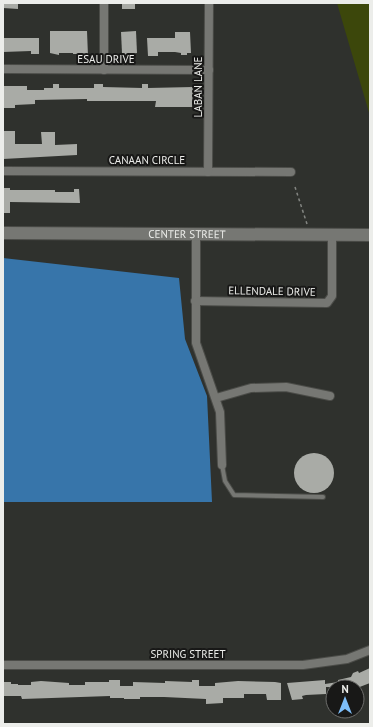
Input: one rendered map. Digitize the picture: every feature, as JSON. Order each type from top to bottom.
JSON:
[{"type":"street","points":[[104,3],[104,70]]},
{"type":"street","name":"LABAN LANE","points":[[208,172],[209,3]]},
{"type":"street","name":"ESAU DRIVE","points":[[3,70],[209,70]]},
{"type":"street","name":"CANAAN CIRCLE","points":[[3,171],[291,172]]},
{"type":"street","name":"CENTER STREET","points":[[3,233],[370,235]]},
{"type":"street","points":[[196,234],[196,343],[220,412],[222,465]]},
{"type":"street","name":"ELLENDALE DRIVE","points":[[195,301],[327,303],[332,296],[332,235]]},
{"type":"street","points":[[216,398],[251,388],[286,387],[330,396]]},
{"type":"street","name":"SPRING STREET","points":[[3,665],[303,665],[347,659],[370,650]]},
{"type":"lane","points":[[222,465],[225,481],[234,495],[323,497]]},
{"type":"path","points":[[295,187],[306,224]]},
{"type":"green space","points":[[337,3],[370,3],[370,116]]},
{"type":"water","points":[[3,258],[179,278],[185,339],[207,396],[212,502],[3,502]]},
{"type":"building","points":[[3,3],[18,3],[18,9],[3,8]]},
{"type":"building","points":[[122,3],[135,3],[135,9],[122,9]]},
{"type":"building","points":[[50,31],[87,31],[88,56],[81,56],[81,54],[73,53],[59,53],[59,55],[50,53]]},
{"type":"building","points":[[136,31],[137,53],[124,55],[122,53],[121,32]]},
{"type":"building","points":[[175,32],[190,32],[191,53],[181,55],[181,53],[175,52],[158,52],[158,56],[148,56],[147,38],[175,38]]},
{"type":"building","points":[[3,38],[39,38],[39,54],[31,54],[31,51],[3,52]]},
{"type":"building","points":[[53,84],[59,84],[59,88],[94,88],[94,84],[103,84],[103,87],[142,88],[142,84],[148,84],[148,88],[193,87],[192,107],[155,107],[156,101],[87,101],[87,99],[35,100],[35,104],[15,105],[15,108],[3,108],[3,86],[27,86],[27,90],[44,90],[44,88],[53,88]]},
{"type":"building","points":[[3,131],[15,131],[15,144],[42,144],[41,132],[55,132],[55,145],[77,144],[77,155],[3,159]]},
{"type":"building","points":[[3,188],[10,188],[10,190],[55,190],[55,192],[74,192],[74,189],[79,189],[80,203],[10,202],[10,213],[3,213]]},
{"type":"building","points":[[318,453],[325,456],[331,462],[334,473],[333,481],[325,490],[318,493],[310,493],[303,490],[295,481],[294,469],[297,462],[306,454]]},
{"type":"building","points":[[370,668],[370,683],[365,685],[365,679],[342,679],[351,677],[353,673],[358,671],[359,673]]},
{"type":"building","points":[[109,680],[120,680],[120,686],[133,686],[133,682],[165,683],[165,681],[192,682],[192,680],[199,680],[199,686],[215,686],[215,683],[238,681],[275,682],[281,683],[281,700],[267,700],[266,694],[244,694],[244,698],[223,698],[223,703],[206,704],[206,699],[164,697],[124,699],[110,698],[110,696],[22,699],[21,696],[3,696],[3,682],[11,682],[11,684],[18,685],[31,685],[31,682],[41,681],[69,683],[69,685],[85,685],[85,682],[109,682]]},
{"type":"building","points":[[325,680],[325,694],[306,695],[302,696],[303,699],[292,700],[287,683]]}]
